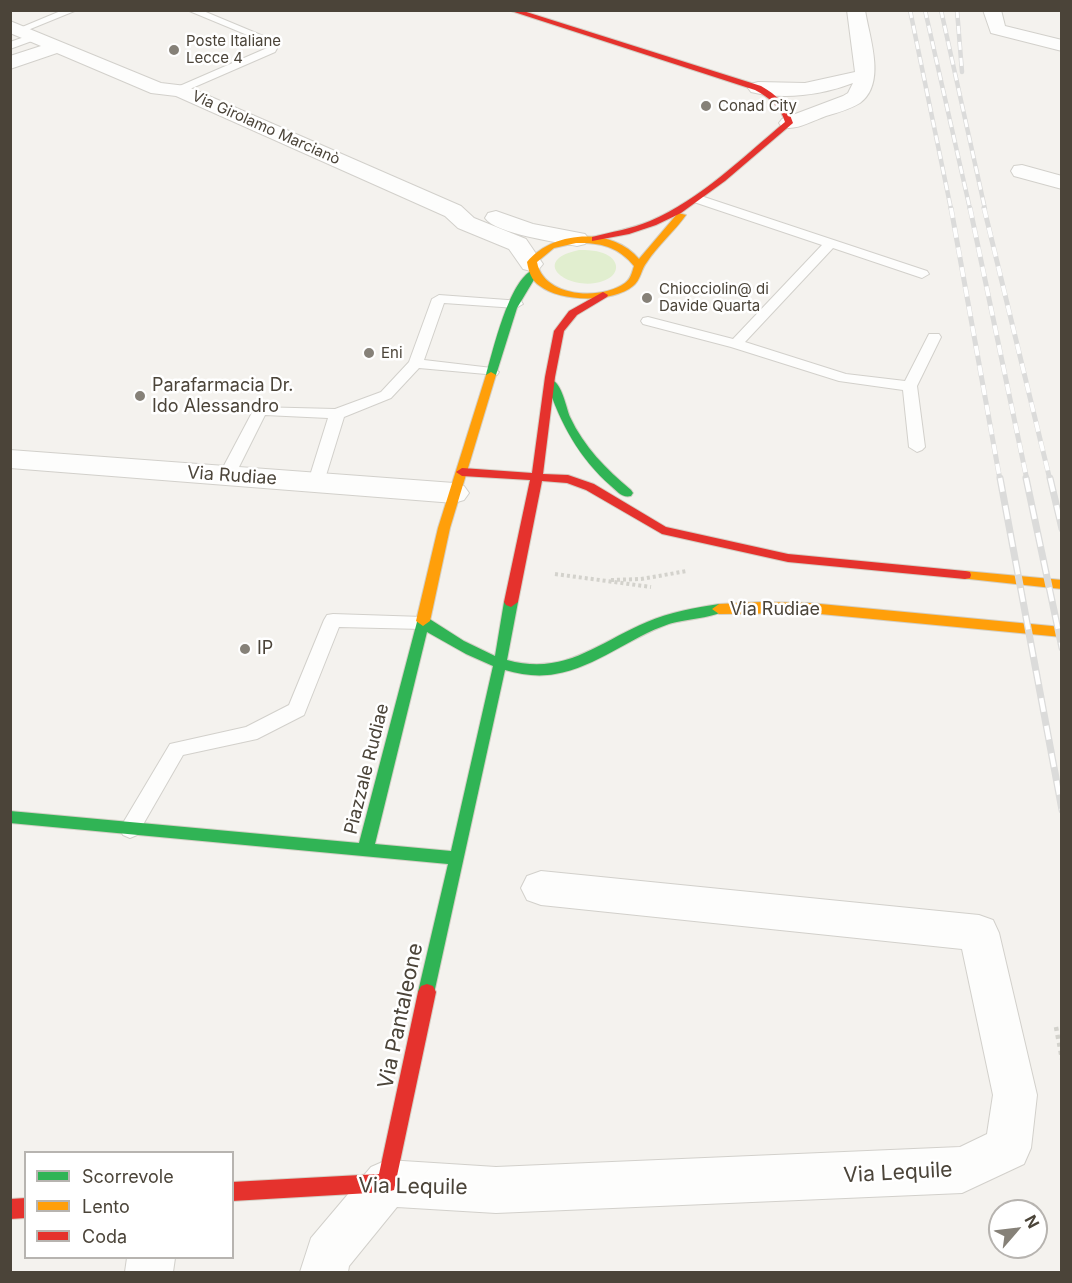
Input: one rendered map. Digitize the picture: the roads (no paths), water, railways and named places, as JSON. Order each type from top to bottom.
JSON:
[{"type":"main road","points":[[511,10],[758,88],[776,99],[788,116]]},
{"type":"main road","name":"Piazzale Rudiae","points":[[603,295],[573,314],[559,331],[550,377],[537,476],[500,663],[456,858],[365,851],[423,623],[430,580],[458,482],[492,372],[503,327],[516,304],[536,255],[546,247],[586,239],[622,237],[685,208],[698,199],[788,116]]},
{"type":"main road","name":"Piazzale Rudiae","points":[[532,268],[543,284],[559,292],[580,296],[603,295],[619,290],[631,284],[638,275],[639,266],[672,230],[685,208]]},
{"type":"main road","points":[[586,239],[625,249],[635,257],[639,266]]},
{"type":"main road","points":[[550,377],[561,414],[580,450],[606,477],[639,502],[699,539]]},
{"type":"main road","points":[[458,482],[537,476],[568,479],[590,487],[662,530],[699,539],[788,558],[1062,585]]},
{"type":"main road","name":"Via Rudiae","points":[[500,663],[538,671],[571,666],[655,622],[686,614],[780,606],[1062,632]]},
{"type":"main road","points":[[423,623],[460,646],[500,663]]},
{"type":"main road","points":[[10,817],[365,851]]},
{"type":"main road","name":"Via Pantaleone","points":[[387,1183],[456,858]]},
{"type":"main road","name":"Via Lequile","points":[[234,1192],[387,1183]]},
{"type":"street","points":[[788,116],[855,97],[862,86],[866,69],[856,10]]},
{"type":"street","points":[[992,10],[997,29],[1062,46]]},
{"type":"street","points":[[1036,39],[1053,26]]},
{"type":"street","name":"Via Girolamo Marcianò","points":[[19,34],[58,46],[158,88],[179,90],[453,211],[466,223],[518,244],[532,268]]},
{"type":"street","points":[[10,63],[58,46]]},
{"type":"street","points":[[758,88],[791,91],[812,89],[832,84],[866,69]]},
{"type":"street","points":[[788,116],[795,99],[812,89]]},
{"type":"street","points":[[1022,171],[1062,183]]},
{"type":"street","name":"Via Girolamo Marcianò","points":[[453,211],[480,212],[528,230],[586,239]]},
{"type":"street","name":"Via Rudiae","points":[[10,459],[316,482],[458,482]]},
{"type":"street","name":"Via Lequile","points":[[387,1183],[496,1190],[962,1170],[1008,1148],[1016,1095],[979,933],[541,888]]},
{"type":"street","points":[[324,1272],[328,1255],[387,1183]]},
{"type":"lane","points":[[19,34],[74,10]]},
{"type":"lane","points":[[179,90],[272,50],[275,43],[191,10]]},
{"type":"lane","points":[[698,199],[922,274]]},
{"type":"lane","points":[[736,344],[831,243]]},
{"type":"lane","points":[[227,475],[260,410],[337,414],[386,395],[416,363],[439,299],[516,304]]},
{"type":"lane","points":[[648,321],[736,344],[844,378],[910,386]]},
{"type":"lane","points":[[917,447],[910,386],[934,337]]},
{"type":"lane","points":[[416,363],[492,372]]},
{"type":"lane","points":[[316,482],[337,414]]},
{"type":"lane","points":[[130,829],[177,749],[250,734],[297,710],[333,620],[423,623]]},
{"type":"railway","points":[[910,10],[951,209]]},
{"type":"railway","points":[[925,10],[970,209]]},
{"type":"railway","points":[[941,10],[985,209]]},
{"type":"railway","points":[[957,10],[962,72]]},
{"type":"railway","points":[[951,208],[1000,480]]},
{"type":"railway","points":[[970,208],[1027,480]]},
{"type":"railway","points":[[984,208],[1050,480]]},
{"type":"railway","points":[[1000,478],[1062,810]]},
{"type":"railway","points":[[1026,478],[1062,648]]},
{"type":"railway","points":[[1050,478],[1062,529]]},
{"type":"place","name":"Poste Italiane Lecce 4","points":[[174,50]]},
{"type":"place","name":"Conad City","points":[[706,106]]},
{"type":"place","name":"Chiocciolin@ di Davide Quarta","points":[[647,298]]},
{"type":"place","name":"Eni","points":[[369,353]]},
{"type":"place","name":"Parafarmacia Dr. Ido Alessandro","points":[[140,396]]},
{"type":"place","name":"IP","points":[[245,649]]}]
